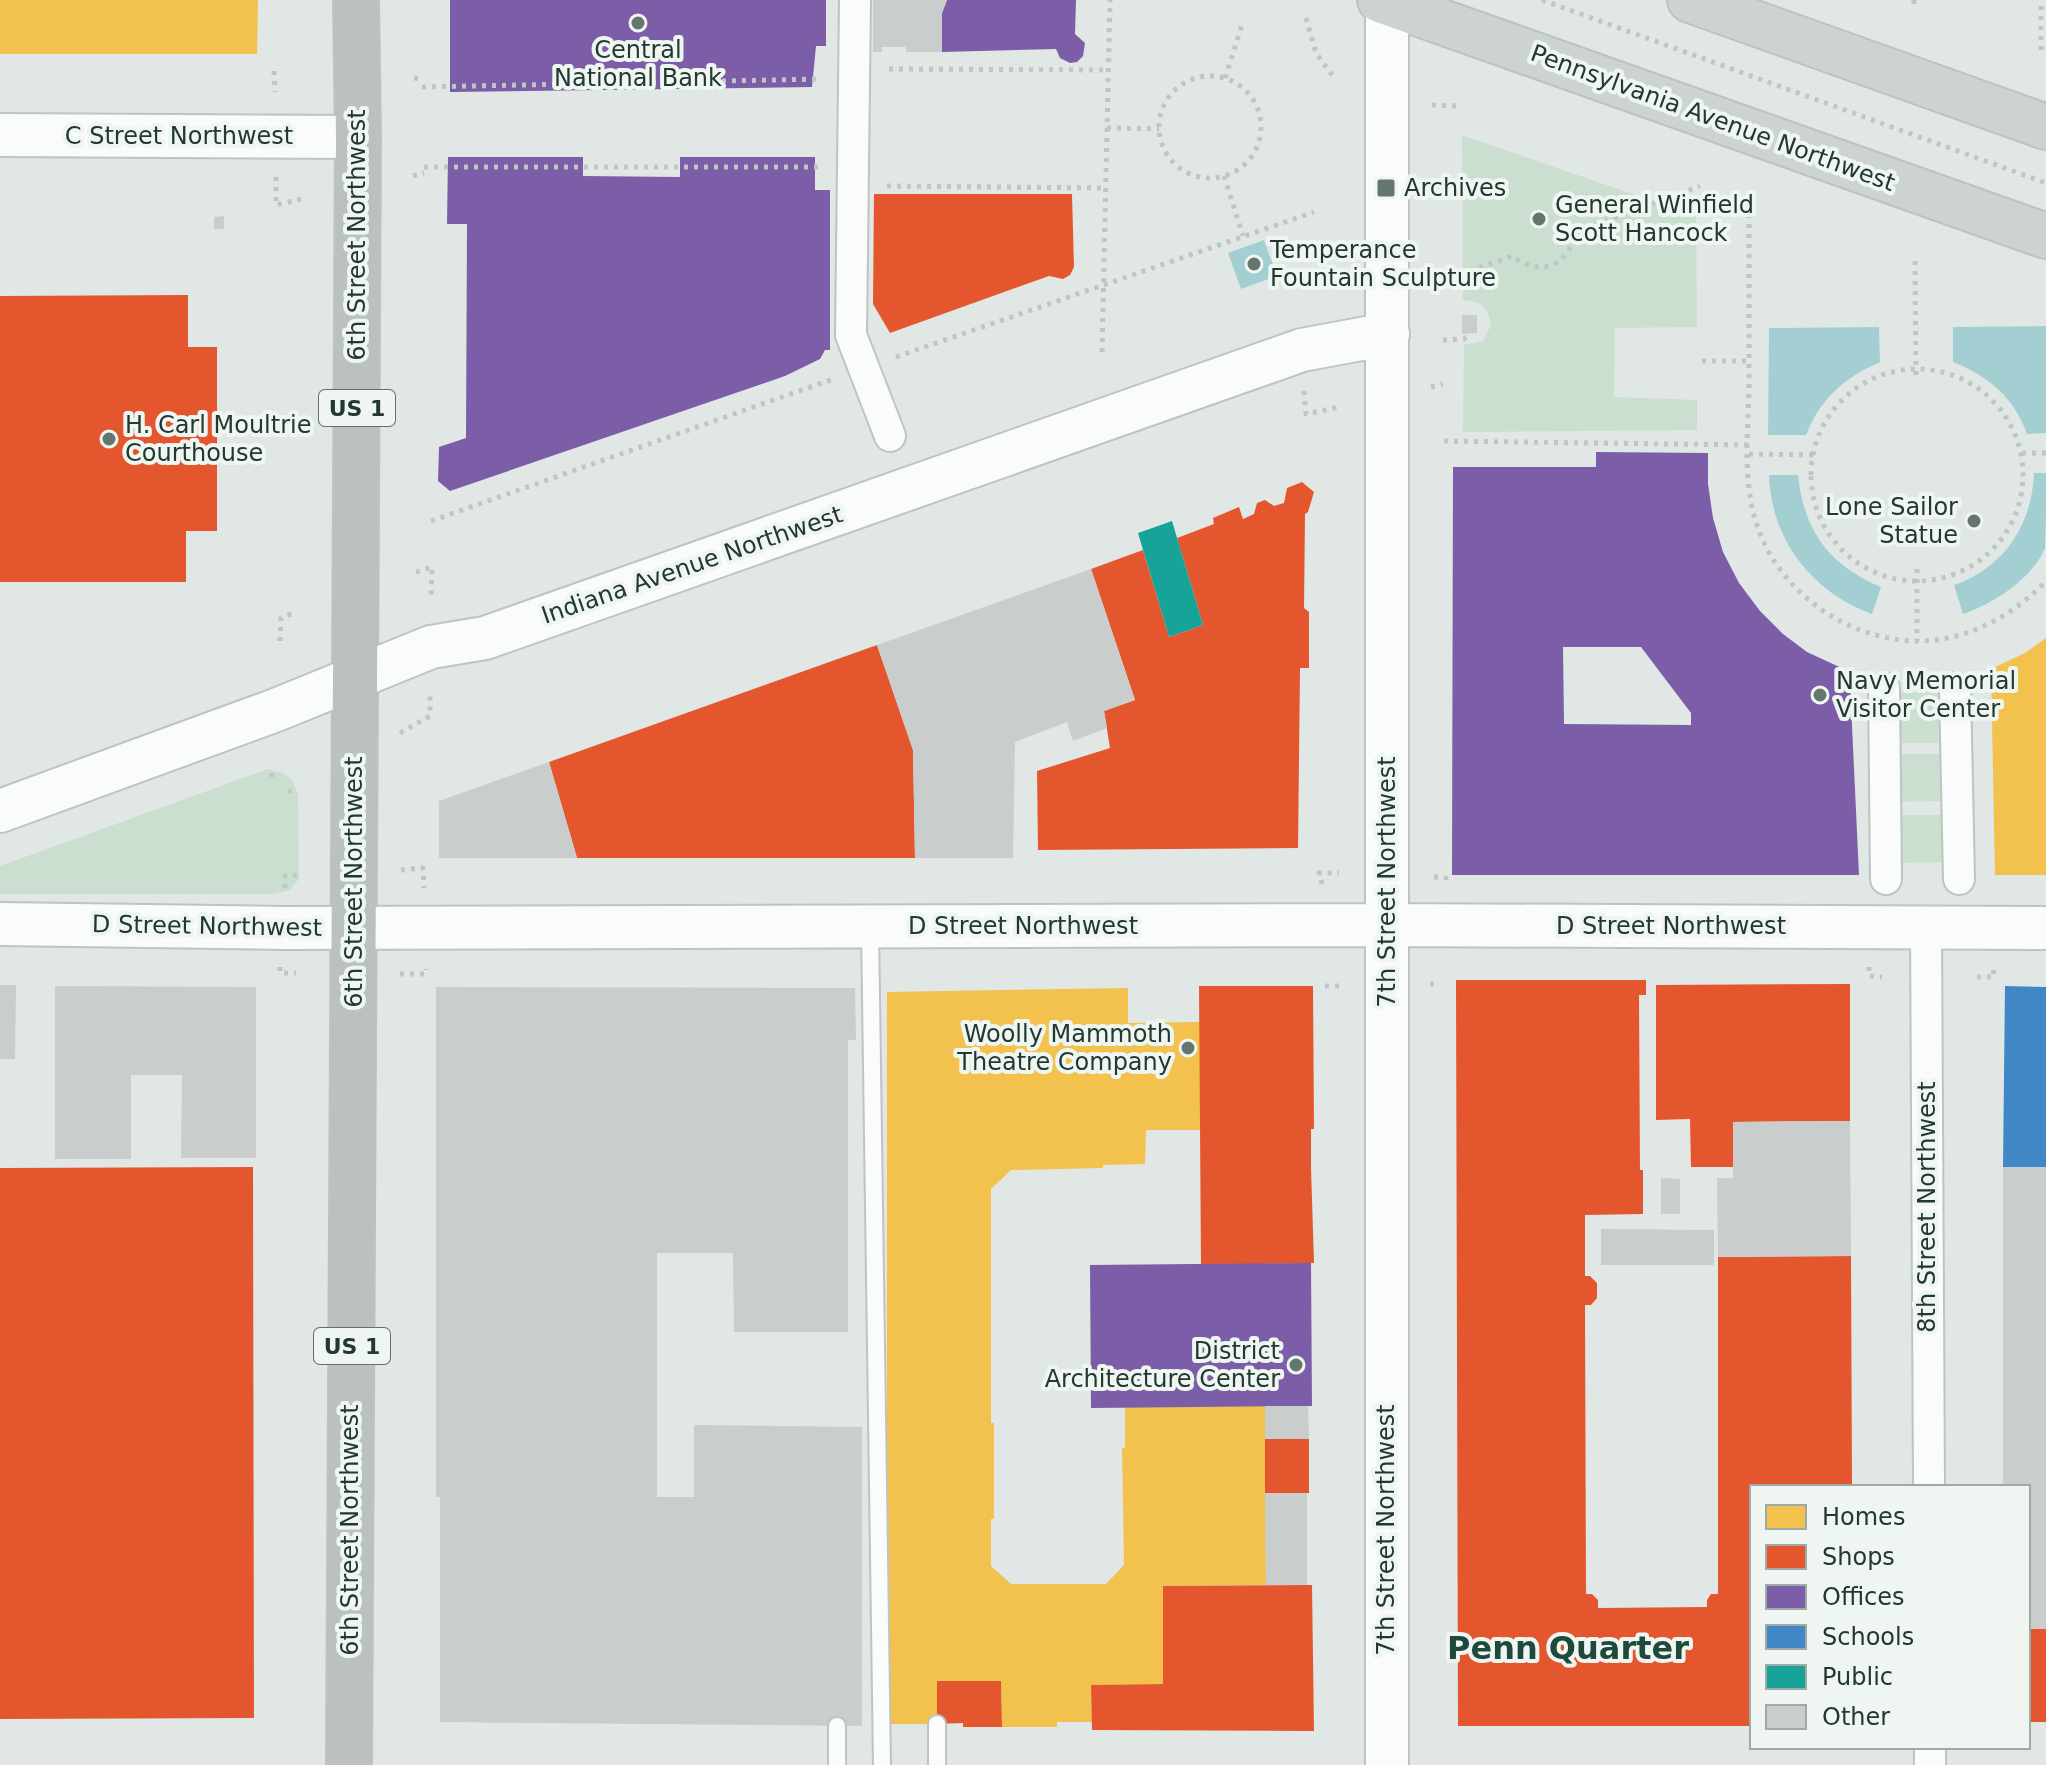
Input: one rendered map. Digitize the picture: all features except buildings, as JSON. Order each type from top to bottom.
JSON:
[{"type":"highway","name":"6th Street Northwest","points":[[349,1765],[358,137],[356,0]]},
{"type":"main road","points":[[1690,0],[2046,127]]},
{"type":"main road","name":"Pennsylvania Avenue Northwest","points":[[1385,1],[2046,236]]},
{"type":"street","points":[[855,0],[851,335],[890,436]]},
{"type":"street","name":"7th Street Northwest","points":[[1385,1],[1388,334],[1387,1765]]},
{"type":"street","name":"C Street Northwest","points":[[0,135],[358,137]]},
{"type":"street","name":"Indiana Avenue Northwest","points":[[0,811],[355,679],[431,647],[485,638],[1302,350],[1388,334]]},
{"type":"street","points":[[1884,688],[1886,879]]},
{"type":"street","points":[[1955,688],[1959,879]]},
{"type":"street","name":"D Street Northwest","points":[[0,924],[2046,928]]},
{"type":"street","name":"8th Street Northwest","points":[[1926,927],[1929,1485]]},
{"type":"lane","points":[[870,926],[882,1765]]},
{"type":"lane","points":[[937,1724],[937,1765]]},
{"type":"lane","points":[[837,1726],[837,1765]]},
{"type":"path","points":[[1102,352],[1110,0]]},
{"type":"path","points":[[1542,0],[2046,183]]},
{"type":"path","points":[[2041,0],[2041,50]]},
{"type":"path","points":[[1306,18],[1316,53],[1335,79]]},
{"type":"path","points":[[1225,78],[1242,25]]},
{"type":"path","points":[[422,87],[1108,70]]},
{"type":"path","points":[[274,71],[275,92]]},
{"type":"path","points":[[1206,76],[1225,78],[1251,95],[1259,110],[1262,128],[1258,145],[1250,159],[1237,171],[1204,178],[1188,173],[1174,163],[1164,150],[1159,129],[1166,102],[1175,89],[1189,80],[1206,76]]},
{"type":"path","points":[[1432,105],[1457,106]]},
{"type":"path","points":[[1107,128],[1159,129]]},
{"type":"path","points":[[276,164],[276,205],[301,199]]},
{"type":"path","points":[[413,176],[424,170],[853,177],[1106,188]]},
{"type":"path","points":[[1224,176],[1243,236]]},
{"type":"path","points":[[1430,273],[1465,273],[1512,256],[1524,265],[1551,266],[1561,261],[1572,248],[1576,232],[1700,186]]},
{"type":"path","points":[[1749,204],[1749,492],[1762,542],[1778,568],[1797,590],[1843,624],[1871,635],[1900,641],[1954,637],[1989,625],[2011,612],[2046,581]]},
{"type":"path","points":[[1915,261],[1916,379]]},
{"type":"path","points":[[1314,275],[1337,274]]},
{"type":"path","points":[[1443,340],[1464,339],[1470,334]]},
{"type":"path","points":[[1702,361],[1749,361]]},
{"type":"path","points":[[1916,369],[1956,375],[1986,393],[2009,420],[2022,453],[2024,488],[2014,521],[1994,550],[1965,570],[1932,581],[1897,580],[1864,567],[1837,546],[1819,517],[1810,482],[1813,455],[1828,415],[1853,389],[1885,373],[1916,369]]},
{"type":"path","points":[[1431,387],[1443,384]]},
{"type":"path","points":[[1306,414],[1340,407]]},
{"type":"path","points":[[1444,441],[1749,445]]},
{"type":"path","points":[[2022,453],[2046,453]]},
{"type":"path","points":[[1749,454],[1813,455]]},
{"type":"path","points":[[416,572],[432,567],[431,600]]},
{"type":"path","points":[[1917,569],[1917,641]]},
{"type":"path","points":[[280,641],[281,618],[296,612]]},
{"type":"path","points":[[400,733],[430,716],[430,682]]},
{"type":"path","points":[[288,792],[296,788]]},
{"type":"path","points":[[401,870],[423,868],[424,894]]},
{"type":"path","points":[[1319,873],[1339,873]]},
{"type":"path","points":[[285,876],[298,875]]},
{"type":"path","points":[[1434,877],[1446,878]]},
{"type":"path","points":[[280,973],[296,973]]},
{"type":"path","points":[[400,974],[426,974]]},
{"type":"path","points":[[1869,976],[1882,977]]},
{"type":"path","points":[[1977,977],[1994,977]]},
{"type":"path","points":[[1430,984],[1440,984]]},
{"type":"path","points":[[1325,986],[1340,986]]},
{"type":"green space","points":[[1462,135],[1696,216],[1697,327],[1615,328],[1614,397],[1697,400],[1697,430],[1463,432],[1464,345],[1483,341],[1491,325],[1483,306],[1463,300]]},
{"type":"green space","points":[[1894,690],[1906,693],[1943,691],[1944,743],[1895,743]]},
{"type":"green space","points":[[1897,754],[1943,754],[1944,801],[1898,802]]},
{"type":"green space","points":[[268,769],[283,773],[292,780],[298,794],[299,879],[290,890],[272,894],[0,894],[0,866]]},
{"type":"green space","points":[[1898,815],[1944,815],[1945,862],[1899,863]]},
{"type":"water","points":[[1264,240],[1277,276],[1241,289],[1228,253]]},
{"type":"water","points":[[2046,326],[2046,433],[2027,434],[2015,409],[1998,389],[1978,374],[1953,362],[1953,327]]},
{"type":"water","points":[[1879,327],[1880,362],[1835,391],[1826,400],[1806,435],[1768,435],[1769,328]]},
{"type":"water","points":[[2034,473],[2046,473],[2045,548],[2031,570],[2010,589],[1987,604],[1963,614],[1954,585],[1987,568],[2012,542],[2028,510]]},
{"type":"water","points":[[1769,475],[1798,475],[1806,513],[1822,544],[1847,568],[1881,587],[1872,614],[1831,592],[1799,561],[1778,521]]},
{"type":"place","name":"Central National Bank","points":[[638,23]]},
{"type":"place","name":"Archives","points":[[1386,188]]},
{"type":"place","name":"General Winfield Scott Hancock","points":[[1539,219]]},
{"type":"place","name":"Temperance Fountain Sculpture","points":[[1254,264]]},
{"type":"place","name":"H. Carl Moultrie Courthouse","points":[[109,439]]},
{"type":"place","name":"Lone Sailor Statue","points":[[1974,521]]},
{"type":"place","name":"Navy Memorial Visitor Center","points":[[1820,695]]},
{"type":"place","name":"Woolly Mammoth Theatre Company","points":[[1188,1048]]},
{"type":"place","name":"District Architecture Center","points":[[1296,1365]]},
{"type":"district","name":"Penn Quarter","points":[[1568,1648]]}]
